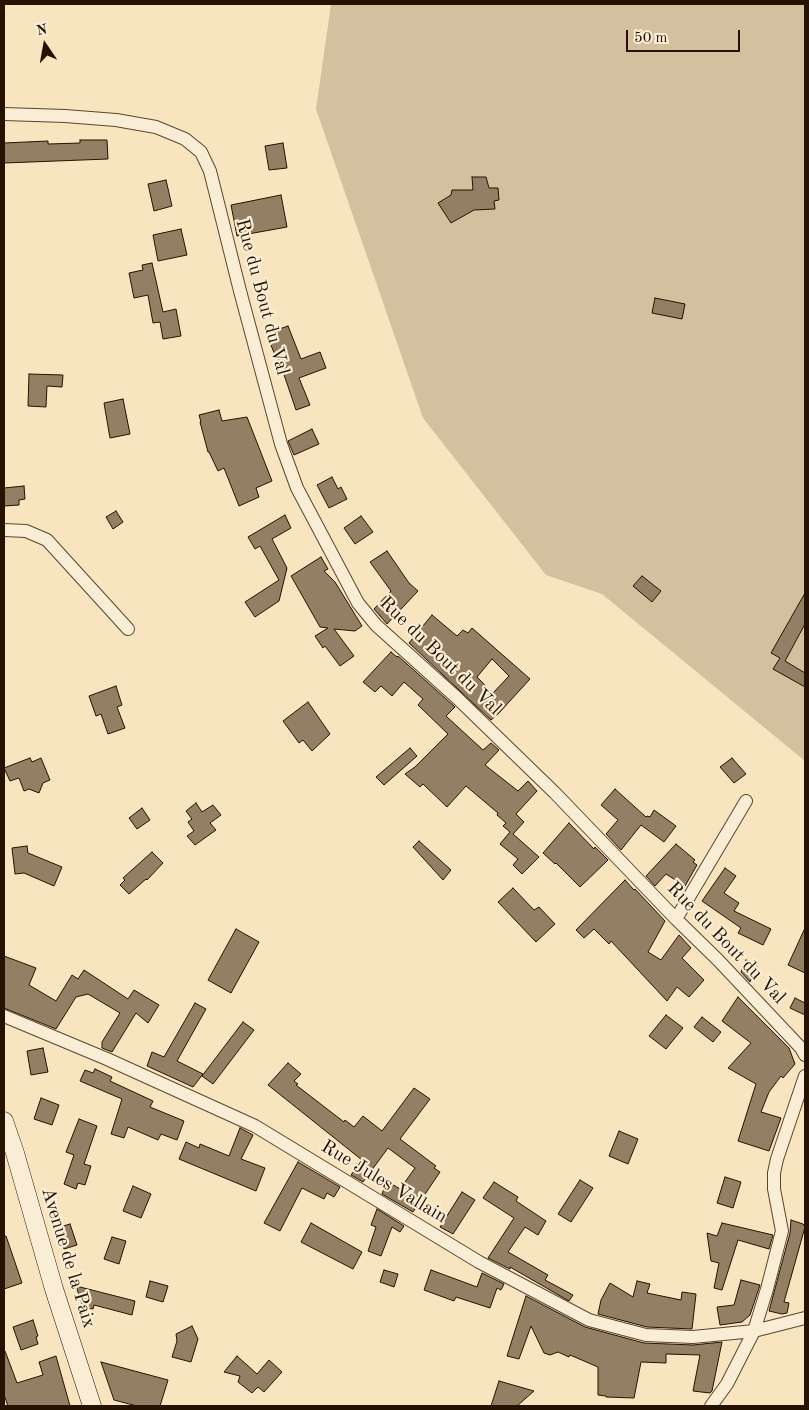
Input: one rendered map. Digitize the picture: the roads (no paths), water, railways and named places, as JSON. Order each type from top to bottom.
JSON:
[{"type":"main road","name":"Avenue de la Paix","points":[[4,1121],[54,1289],[92,1406]]},
{"type":"street","name":"Rue du Bout du Val","points":[[4,114],[65,116],[156,127],[185,139],[201,152],[210,172],[281,444],[297,488],[358,603],[376,625],[456,697],[554,793],[718,960],[801,1048],[805,1055]]},
{"type":"street","points":[[4,530],[26,531],[47,540],[128,629]]},
{"type":"street","points":[[676,919],[746,801]]},
{"type":"street","name":"Rue Jules Vallain","points":[[4,1016],[107,1058],[255,1126],[479,1262],[589,1320],[646,1335],[693,1337],[754,1331],[805,1318]]},
{"type":"street","points":[[711,1406],[727,1384],[754,1331],[782,1231],[774,1189],[774,1173],[805,1076]]}]
